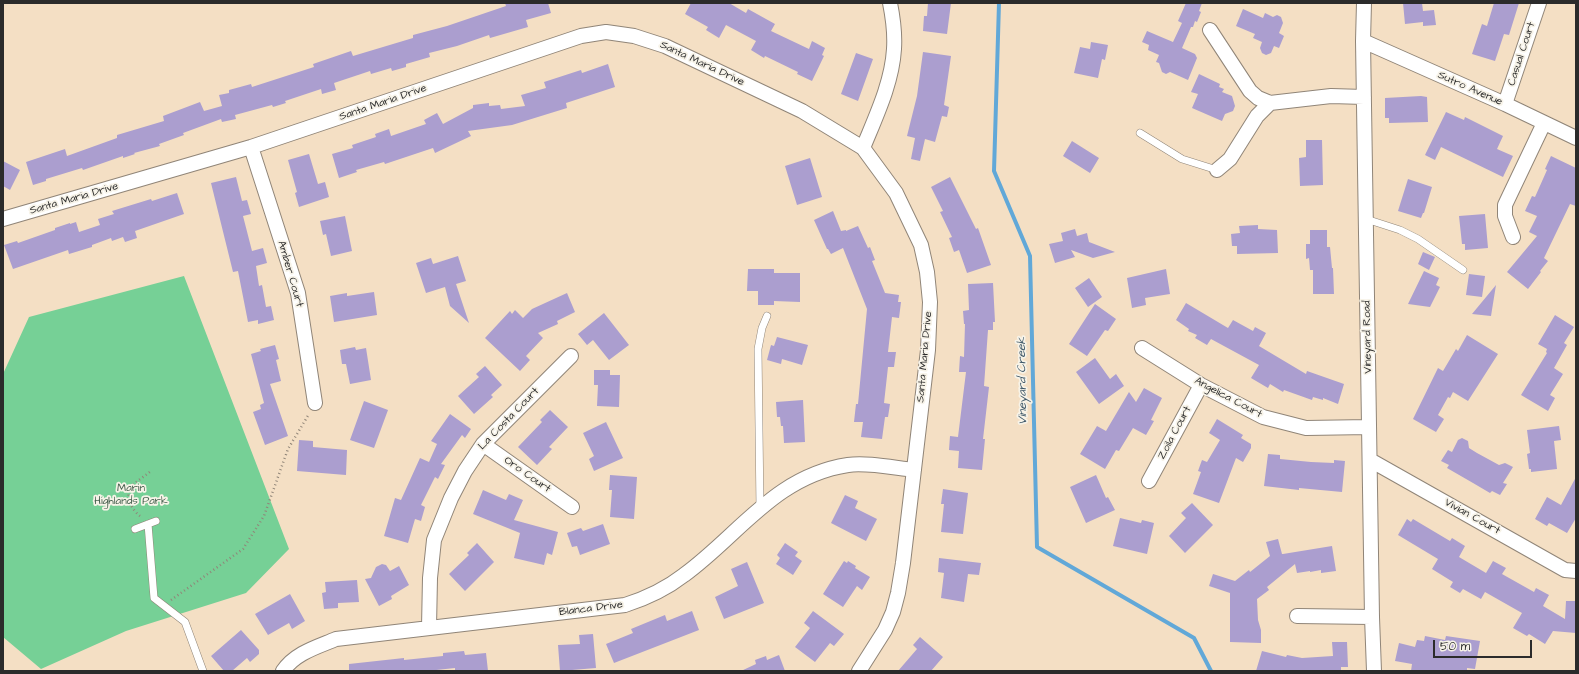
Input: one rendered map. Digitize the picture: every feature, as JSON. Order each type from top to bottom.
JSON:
[{"type":"street","points":[[863,148],[884,95],[890,75],[894,49],[893,19],[890,3]]},
{"type":"street","name":"Vineyard Road","points":[[1364,3],[1363,41],[1374,671]]},
{"type":"street","name":"Casual Court","points":[[1505,104],[1538,3]]},
{"type":"street","points":[[1210,30],[1250,91],[1258,98],[1270,103],[1331,96],[1364,97]]},
{"type":"street","name":"Santa Maria Drive","points":[[3,220],[251,147],[582,36],[606,32],[634,36],[665,46],[802,111],[863,148],[896,192],[921,245],[927,272],[930,323],[903,563],[893,612],[885,630],[859,671]]},
{"type":"street","name":"Sutro Avenue","points":[[1363,41],[1505,104],[1576,138]]},
{"type":"street","points":[[1216,170],[1230,159],[1256,116],[1270,103]]},
{"type":"street","points":[[1513,237],[1505,216],[1505,205],[1544,123]]},
{"type":"street","name":"Amber Court","points":[[251,147],[298,293],[315,403]]},
{"type":"street","name":"Angelica Court","points":[[1142,348],[1201,385],[1263,417],[1306,428],[1369,427]]},
{"type":"street","name":"La Costa Court","points":[[429,628],[430,578],[434,540],[451,498],[465,471],[483,444],[571,356]]},
{"type":"street","name":"Zoila Court","points":[[1149,481],[1201,385]]},
{"type":"street","name":"Oro Court","points":[[483,444],[572,507]]},
{"type":"street","name":"Vivian Court","points":[[1370,460],[1565,570],[1576,571]]},
{"type":"street","name":"Blanca Drive","points":[[283,671],[289,662],[306,651],[336,639],[625,605],[645,599],[666,588],[685,575],[780,492],[798,481],[848,465],[914,470]]},
{"type":"street","points":[[1297,616],[1372,617]]},
{"type":"lane","points":[[1140,133],[1182,159],[1216,170]]},
{"type":"lane","points":[[1366,219],[1400,230],[1418,239],[1463,270]]},
{"type":"lane","points":[[760,509],[758,349],[762,328],[767,316]]},
{"type":"lane","points":[[135,529],[156,521]]},
{"type":"lane","points":[[148,524],[154,598]]},
{"type":"lane","points":[[148,593],[185,622],[203,671]]},
{"type":"path","points":[[164,605],[243,549],[264,516],[288,449],[315,403]]},
{"type":"path","points":[[148,524],[133,511],[129,501],[129,493],[131,486],[151,471]]},
{"type":"green space","name":"Marin Highlands Park","points":[[184,276],[289,549],[246,593],[126,631],[41,669],[3,637],[3,374],[29,317]]},
{"type":"building","points":[[505,3],[548,3],[551,13],[526,20],[528,27],[490,38],[489,35],[457,46],[429,53],[430,57],[406,64],[406,67],[392,71],[391,68],[371,74],[370,71],[334,83],[336,90],[322,94],[321,89],[285,101],[286,103],[273,107],[272,105],[235,115],[236,119],[222,122],[221,119],[183,133],[184,135],[159,144],[160,146],[134,153],[135,154],[123,158],[123,156],[83,170],[82,168],[46,179],[46,181],[33,185],[26,162],[65,149],[67,156],[117,138],[117,135],[164,121],[163,116],[200,102],[204,111],[222,106],[219,95],[229,93],[229,90],[251,84],[252,87],[314,67],[313,64],[351,51],[353,56],[413,38],[413,35],[447,26],[506,6]]},
{"type":"building","points":[[691,3],[729,3],[746,13],[748,9],[775,24],[771,31],[809,49],[812,41],[825,48],[822,55],[824,56],[812,81],[797,74],[798,72],[765,56],[764,58],[751,50],[756,41],[726,25],[719,38],[706,30],[708,27],[685,14]]},
{"type":"building","points":[[928,3],[951,3],[947,34],[923,31],[924,16],[927,16]]},
{"type":"building","points":[[1186,3],[1202,3],[1199,11],[1201,12],[1197,22],[1195,21],[1193,27],[1191,27],[1182,48],[1195,54],[1197,58],[1188,80],[1170,72],[1166,74],[1162,72],[1159,63],[1156,62],[1159,55],[1148,50],[1149,45],[1142,42],[1147,31],[1173,42],[1182,23],[1178,21]]},
{"type":"building","points":[[1403,3],[1422,3],[1423,11],[1434,10],[1436,25],[1423,26],[1423,22],[1405,24]]},
{"type":"building","points":[[1494,3],[1519,3],[1509,35],[1504,34],[1495,61],[1472,54],[1482,24],[1487,26]]},
{"type":"building","points":[[1243,9],[1263,18],[1265,13],[1273,17],[1277,15],[1281,17],[1283,23],[1279,33],[1284,36],[1279,48],[1274,46],[1271,53],[1266,55],[1262,53],[1260,48],[1262,42],[1253,38],[1255,34],[1236,26]]},
{"type":"building","points":[[1091,42],[1108,45],[1105,60],[1102,59],[1098,78],[1074,73],[1080,47],[1090,49]]},
{"type":"building","points":[[923,52],[951,56],[944,105],[949,107],[947,117],[942,116],[935,142],[925,139],[920,161],[911,159],[915,138],[907,136],[917,96]]},
{"type":"building","points":[[856,53],[873,59],[858,101],[841,94]]},
{"type":"building","points":[[608,64],[615,87],[566,103],[567,108],[512,125],[468,131],[471,136],[435,153],[433,148],[385,164],[384,162],[356,170],[357,172],[339,178],[332,154],[353,148],[352,145],[376,137],[375,134],[389,129],[391,136],[426,124],[424,120],[437,113],[443,124],[473,108],[473,105],[489,103],[489,106],[500,105],[501,109],[525,106],[521,95],[546,88],[544,82],[581,70],[582,73]]},
{"type":"building","points":[[1199,74],[1220,84],[1219,87],[1224,89],[1222,92],[1232,96],[1235,106],[1233,111],[1225,114],[1222,121],[1192,108],[1198,94],[1191,92]]},
{"type":"building","points":[[1427,97],[1428,122],[1389,123],[1389,118],[1385,118],[1385,98]]},
{"type":"building","points":[[1446,112],[1464,120],[1465,117],[1503,136],[1497,149],[1513,156],[1503,177],[1441,147],[1435,160],[1425,155]]},
{"type":"building","points":[[1306,140],[1322,140],[1323,185],[1300,186],[1299,158],[1306,157]]},
{"type":"building","points":[[1072,141],[1099,158],[1090,173],[1063,156]]},
{"type":"building","points":[[309,154],[318,184],[325,182],[329,197],[299,207],[295,193],[297,192],[288,160]]},
{"type":"building","points":[[1551,156],[1576,168],[1576,206],[1570,204],[1544,258],[1548,261],[1528,289],[1507,272],[1537,236],[1529,232],[1537,216],[1525,211],[1532,196],[1535,197],[1547,170],[1545,169]]},
{"type":"building","points":[[810,158],[822,197],[797,205],[785,166]]},
{"type":"building","points":[[3,161],[20,170],[10,190],[3,186]]},
{"type":"building","points":[[236,177],[242,201],[247,200],[251,214],[243,216],[252,251],[263,248],[267,263],[256,266],[259,286],[262,285],[266,307],[271,306],[274,320],[258,324],[258,320],[248,322],[238,271],[233,272],[211,183]]},
{"type":"building","points":[[950,177],[976,229],[978,228],[991,265],[967,273],[959,250],[954,252],[949,238],[952,237],[940,212],[943,211],[931,187]]},
{"type":"building","points":[[1408,179],[1432,187],[1421,218],[1398,211]]},
{"type":"building","points":[[177,193],[184,214],[135,231],[137,238],[125,242],[123,237],[112,241],[111,238],[92,245],[92,247],[69,254],[68,250],[13,269],[4,245],[17,241],[18,243],[70,223],[76,222],[79,232],[100,225],[98,219],[114,214],[112,211]]},
{"type":"building","points":[[833,211],[841,231],[846,231],[858,226],[868,248],[870,247],[875,260],[872,261],[885,293],[899,295],[898,302],[901,302],[899,318],[892,317],[888,352],[896,352],[894,367],[888,367],[884,403],[890,404],[888,417],[885,417],[882,439],[861,437],[863,422],[854,422],[856,404],[858,404],[867,309],[843,248],[831,254],[827,249],[814,220]]},
{"type":"building","points":[[1485,214],[1488,248],[1465,250],[1465,244],[1462,244],[1459,216]]},
{"type":"building","points":[[345,216],[352,251],[331,256],[326,234],[323,235],[320,221]]},
{"type":"building","points":[[1258,225],[1258,229],[1277,230],[1278,253],[1237,254],[1237,246],[1232,246],[1231,234],[1240,233],[1239,226]]},
{"type":"building","points":[[1075,229],[1077,236],[1087,233],[1089,242],[1115,252],[1093,258],[1071,250],[1075,257],[1055,263],[1049,244],[1063,241],[1061,233]]},
{"type":"building","points":[[1310,230],[1327,230],[1327,247],[1330,247],[1333,268],[1334,294],[1313,294],[1313,270],[1310,270],[1309,258],[1306,259],[1306,244],[1310,244]]},
{"type":"building","points":[[1423,252],[1435,257],[1429,270],[1418,264]]},
{"type":"building","points":[[458,256],[466,281],[456,284],[469,323],[450,306],[445,287],[426,293],[416,263],[431,258],[433,264]]},
{"type":"building","points":[[748,269],[774,269],[774,273],[800,273],[800,302],[774,301],[774,305],[758,305],[758,291],[747,291]]},
{"type":"building","points":[[1166,269],[1170,294],[1145,298],[1146,305],[1132,308],[1127,278]]},
{"type":"building","points":[[1424,271],[1439,278],[1436,285],[1440,287],[1430,307],[1408,304]]},
{"type":"building","points":[[1469,274],[1485,276],[1482,297],[1466,295]]},
{"type":"building","points":[[1089,278],[1102,297],[1088,307],[1075,288]]},
{"type":"building","points":[[993,283],[995,322],[993,322],[993,330],[988,330],[984,386],[989,387],[983,439],[985,439],[982,470],[958,468],[959,451],[949,450],[950,436],[958,437],[966,372],[959,372],[960,356],[964,357],[965,324],[963,311],[969,310],[968,284]]},
{"type":"building","points":[[1496,285],[1491,316],[1472,314]]},
{"type":"building","points":[[374,292],[377,315],[334,322],[330,296],[347,293],[347,296]]},
{"type":"building","points":[[567,293],[575,312],[557,321],[558,324],[538,333],[543,338],[526,356],[530,360],[520,371],[485,338],[510,311],[512,314],[515,310],[523,318],[532,309]]},
{"type":"building","points":[[1186,303],[1228,328],[1233,320],[1253,331],[1255,327],[1266,333],[1259,346],[1306,374],[1307,371],[1344,384],[1338,404],[1323,398],[1323,400],[1313,397],[1312,400],[1284,390],[1283,392],[1270,384],[1268,388],[1251,378],[1259,365],[1211,339],[1207,345],[1195,338],[1197,335],[1188,331],[1189,329],[1176,320]]},
{"type":"building","points":[[1095,304],[1116,319],[1108,331],[1105,330],[1087,356],[1069,344]]},
{"type":"building","points":[[604,313],[629,345],[609,360],[593,340],[587,345],[578,334]]},
{"type":"building","points":[[1555,315],[1574,327],[1564,343],[1567,345],[1554,368],[1563,374],[1550,395],[1555,398],[1548,411],[1521,395],[1547,353],[1547,349],[1538,344]]},
{"type":"building","points":[[1467,335],[1498,354],[1468,401],[1453,392],[1450,398],[1448,397],[1438,415],[1444,419],[1436,432],[1413,419],[1438,368],[1443,371],[1456,349],[1458,351]]},
{"type":"building","points":[[777,337],[808,345],[802,365],[782,359],[781,364],[767,360],[771,345],[774,346]]},
{"type":"building","points":[[275,345],[279,359],[276,360],[281,381],[270,384],[288,436],[265,445],[253,412],[261,409],[260,405],[264,403],[251,354],[261,351],[260,349]]},
{"type":"building","points":[[355,347],[356,350],[366,348],[371,380],[350,384],[346,364],[342,364],[340,350]]},
{"type":"building","points":[[1095,358],[1110,379],[1116,374],[1124,386],[1099,404],[1076,372]]},
{"type":"building","points":[[485,366],[502,385],[491,395],[493,397],[474,414],[458,396],[479,377],[476,374]]},
{"type":"building","points":[[594,370],[610,370],[610,375],[620,375],[619,407],[597,406],[598,385],[594,385]]},
{"type":"building","points":[[1144,388],[1162,398],[1151,420],[1154,421],[1146,435],[1133,428],[1119,451],[1116,450],[1105,469],[1080,454],[1097,426],[1106,431],[1129,392],[1136,402]]},
{"type":"building","points":[[803,400],[805,442],[784,443],[783,426],[781,426],[780,417],[777,417],[776,402]]},
{"type":"building","points":[[364,401],[388,410],[374,448],[350,440]]},
{"type":"building","points":[[550,410],[568,427],[549,447],[552,449],[537,465],[518,447],[542,422],[540,420]]},
{"type":"building","points":[[450,414],[471,429],[465,438],[462,435],[441,464],[445,465],[438,479],[435,477],[421,505],[425,507],[421,521],[415,519],[408,543],[384,536],[395,498],[401,500],[420,458],[429,462],[437,444],[431,441]]},
{"type":"building","points":[[1217,419],[1243,435],[1241,438],[1251,444],[1251,448],[1243,462],[1236,458],[1219,503],[1193,494],[1201,472],[1198,471],[1202,460],[1207,462],[1220,440],[1209,433]]},
{"type":"building","points":[[606,422],[623,458],[594,471],[589,459],[594,456],[583,433]]},
{"type":"building","points":[[1559,426],[1561,440],[1554,441],[1557,469],[1531,472],[1531,469],[1529,469],[1527,454],[1530,453],[1527,430]]},
{"type":"building","points":[[1462,438],[1468,441],[1469,448],[1477,453],[1499,465],[1505,463],[1513,467],[1503,483],[1507,484],[1500,495],[1492,491],[1490,493],[1447,468],[1449,465],[1441,461],[1448,450],[1452,452],[1458,440]]},
{"type":"building","points":[[299,440],[313,441],[313,447],[347,450],[346,475],[297,471]]},
{"type":"building","points":[[1268,454],[1280,455],[1280,459],[1311,462],[1334,463],[1334,460],[1345,461],[1342,492],[1299,488],[1299,490],[1264,486]]},
{"type":"building","points":[[610,475],[637,477],[634,519],[610,517],[612,490],[609,490]]},
{"type":"building","points":[[1096,475],[1106,498],[1108,497],[1115,510],[1086,523],[1070,487]]},
{"type":"building","points":[[1576,477],[1576,518],[1567,533],[1549,523],[1547,526],[1535,519],[1547,497],[1561,505]]},
{"type":"building","points":[[943,489],[968,493],[963,534],[941,532],[944,504],[941,504]]},
{"type":"building","points":[[483,490],[506,500],[509,494],[523,500],[514,520],[558,532],[552,555],[547,553],[544,565],[514,558],[520,533],[473,514]]},
{"type":"building","points":[[845,495],[858,501],[855,508],[877,519],[866,541],[831,523]]},
{"type":"building","points":[[1192,503],[1213,525],[1185,553],[1169,536],[1186,518],[1181,513]]},
{"type":"building","points":[[1120,518],[1141,523],[1142,520],[1154,523],[1147,554],[1113,546]]},
{"type":"building","points":[[1407,519],[1411,522],[1413,519],[1450,541],[1452,538],[1465,546],[1459,557],[1486,573],[1493,561],[1506,568],[1502,574],[1534,592],[1536,588],[1549,595],[1543,606],[1565,619],[1566,601],[1576,601],[1576,633],[1553,631],[1545,644],[1529,634],[1527,636],[1513,628],[1522,613],[1485,592],[1481,599],[1463,589],[1460,593],[1450,587],[1453,582],[1432,569],[1438,559],[1398,535]]},
{"type":"building","points":[[603,524],[610,544],[580,555],[577,546],[572,547],[567,533],[581,528],[583,531]]},
{"type":"building","points":[[1278,539],[1282,554],[1332,546],[1336,571],[1321,573],[1321,570],[1297,573],[1295,564],[1267,587],[1269,590],[1257,599],[1261,643],[1230,642],[1230,593],[1209,586],[1213,574],[1235,581],[1249,570],[1250,572],[1270,556],[1266,542]]},
{"type":"building","points":[[477,543],[494,562],[465,591],[449,574],[469,555],[467,553]]},
{"type":"building","points":[[785,543],[798,552],[795,556],[802,561],[793,575],[776,564],[780,558],[777,555]]},
{"type":"building","points":[[939,558],[981,563],[979,575],[968,574],[964,602],[941,598],[944,573],[938,572]]},
{"type":"building","points":[[844,561],[847,563],[848,561],[856,566],[855,568],[870,577],[862,590],[857,586],[843,607],[823,594]]},
{"type":"building","points":[[747,562],[764,603],[724,619],[715,597],[738,586],[731,569]]},
{"type":"building","points":[[382,564],[386,565],[390,571],[399,566],[409,585],[391,596],[392,599],[379,606],[365,579],[371,578],[376,567]]},
{"type":"building","points":[[357,580],[359,602],[338,603],[338,608],[324,609],[322,593],[326,592],[325,582]]},
{"type":"building","points":[[290,594],[305,621],[292,629],[289,623],[268,635],[255,614]]},
{"type":"building","points":[[692,611],[699,630],[614,663],[606,644],[633,633],[631,629],[665,615],[667,621]]},
{"type":"building","points":[[813,611],[844,634],[834,646],[830,643],[815,662],[795,647],[810,628],[804,623]]},
{"type":"building","points":[[241,630],[259,650],[259,654],[250,662],[247,658],[232,671],[224,671],[211,656]]},
{"type":"building","points":[[593,634],[596,668],[560,671],[558,645],[580,644],[579,635]]},
{"type":"building","points":[[1425,636],[1445,640],[1446,636],[1480,641],[1475,669],[1467,668],[1467,671],[1411,671],[1412,664],[1395,661],[1399,643],[1415,647],[1417,640],[1424,641]]},
{"type":"building","points":[[920,637],[943,657],[931,671],[898,671],[917,649],[913,645]]},
{"type":"building","points":[[1332,642],[1347,642],[1348,667],[1341,667],[1341,671],[1256,671],[1262,651],[1286,657],[1287,655],[1302,658],[1333,656]]},
{"type":"building","points":[[464,651],[465,655],[486,653],[488,671],[455,671],[455,668],[427,671],[349,671],[349,664],[404,658],[404,660],[443,656],[443,653]]},
{"type":"building","points":[[779,655],[785,671],[741,671],[756,664],[755,660],[766,656],[767,660]]},
{"type":"waterway","name":"Vineyard Creek","points":[[999,3],[994,171],[1030,256],[1037,547],[1194,638],[1211,671]]}]
